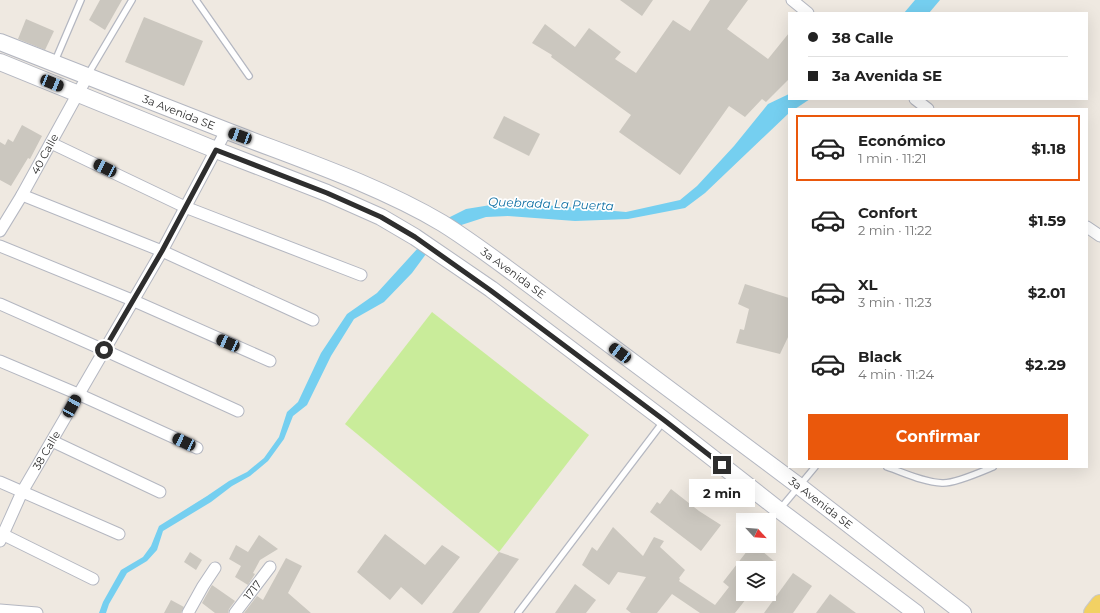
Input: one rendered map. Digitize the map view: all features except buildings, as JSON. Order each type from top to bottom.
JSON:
[{"type":"main road","points":[[1093,613],[1100,604]]},
{"type":"street","points":[[792,0],[807,12]]},
{"type":"street","name":"3a Avenida SE","points":[[0,42],[226,131],[335,172],[409,206],[441,223],[499,262],[799,486],[963,613]]},
{"type":"street","points":[[0,62],[216,150],[327,193],[381,217],[415,237],[490,290],[664,420],[779,510],[916,613]]},
{"type":"street","name":"40 Calle","points":[[0,230],[22,195],[87,77]]},
{"type":"street","points":[[916,100],[927,108]]},
{"type":"street","name":"38 Calle","points":[[2,538],[22,492],[132,300],[162,251],[226,131]]},
{"type":"street","points":[[51,143],[185,207],[362,275]]},
{"type":"street","points":[[22,195],[162,251],[314,320]]},
{"type":"street","points":[[1088,228],[1100,236]]},
{"type":"street","points":[[0,246],[132,300],[270,361]]},
{"type":"street","points":[[0,304],[238,411]]},
{"type":"street","points":[[0,361],[78,394],[197,448]]},
{"type":"street","points":[[52,441],[160,492]]},
{"type":"street","points":[[0,482],[119,534]]},
{"type":"street","points":[[2,538],[93,579]]},
{"type":"street","name":"1717","points":[[235,613],[270,567]]},
{"type":"street","points":[[188,613],[215,568]]},
{"type":"street","points":[[0,610],[37,613]]},
{"type":"lane","points":[[54,63],[81,0]]},
{"type":"lane","points":[[87,77],[132,0]]},
{"type":"lane","points":[[196,0],[249,76]]},
{"type":"lane","points":[[518,613],[664,420]]},
{"type":"lane","points":[[779,510],[814,468]]},
{"type":"lane","points":[[890,468],[923,480],[943,483],[959,480],[989,468]]},
{"type":"green space","points":[[432,312],[589,435],[499,552],[345,424]]},
{"type":"water","points":[[915,0],[940,0],[930,12],[905,12]]},
{"type":"water","points":[[788,94],[788,100],[808,100],[796,108],[788,108],[788,114],[705,193],[685,208],[628,219],[575,221],[508,216],[486,217],[449,229],[446,219],[466,209],[509,202],[626,212],[680,200],[697,186],[734,146],[768,104]]},
{"type":"water","points":[[418,248],[424,249],[426,254],[412,273],[384,302],[354,319],[331,356],[307,405],[293,416],[284,439],[268,461],[250,476],[232,486],[211,502],[163,531],[157,550],[147,561],[127,573],[109,604],[106,613],[99,613],[103,602],[121,570],[143,557],[151,546],[159,526],[229,481],[247,472],[264,458],[279,437],[287,412],[298,402],[321,353],[347,314],[377,293]]},
{"type":"route","points":[[104,350],[162,251],[216,150],[327,193],[381,217],[415,237],[490,290],[722,465]]},
{"type":"water label","name":"Quebrada La Puerta","points":[[551,204]]}]
